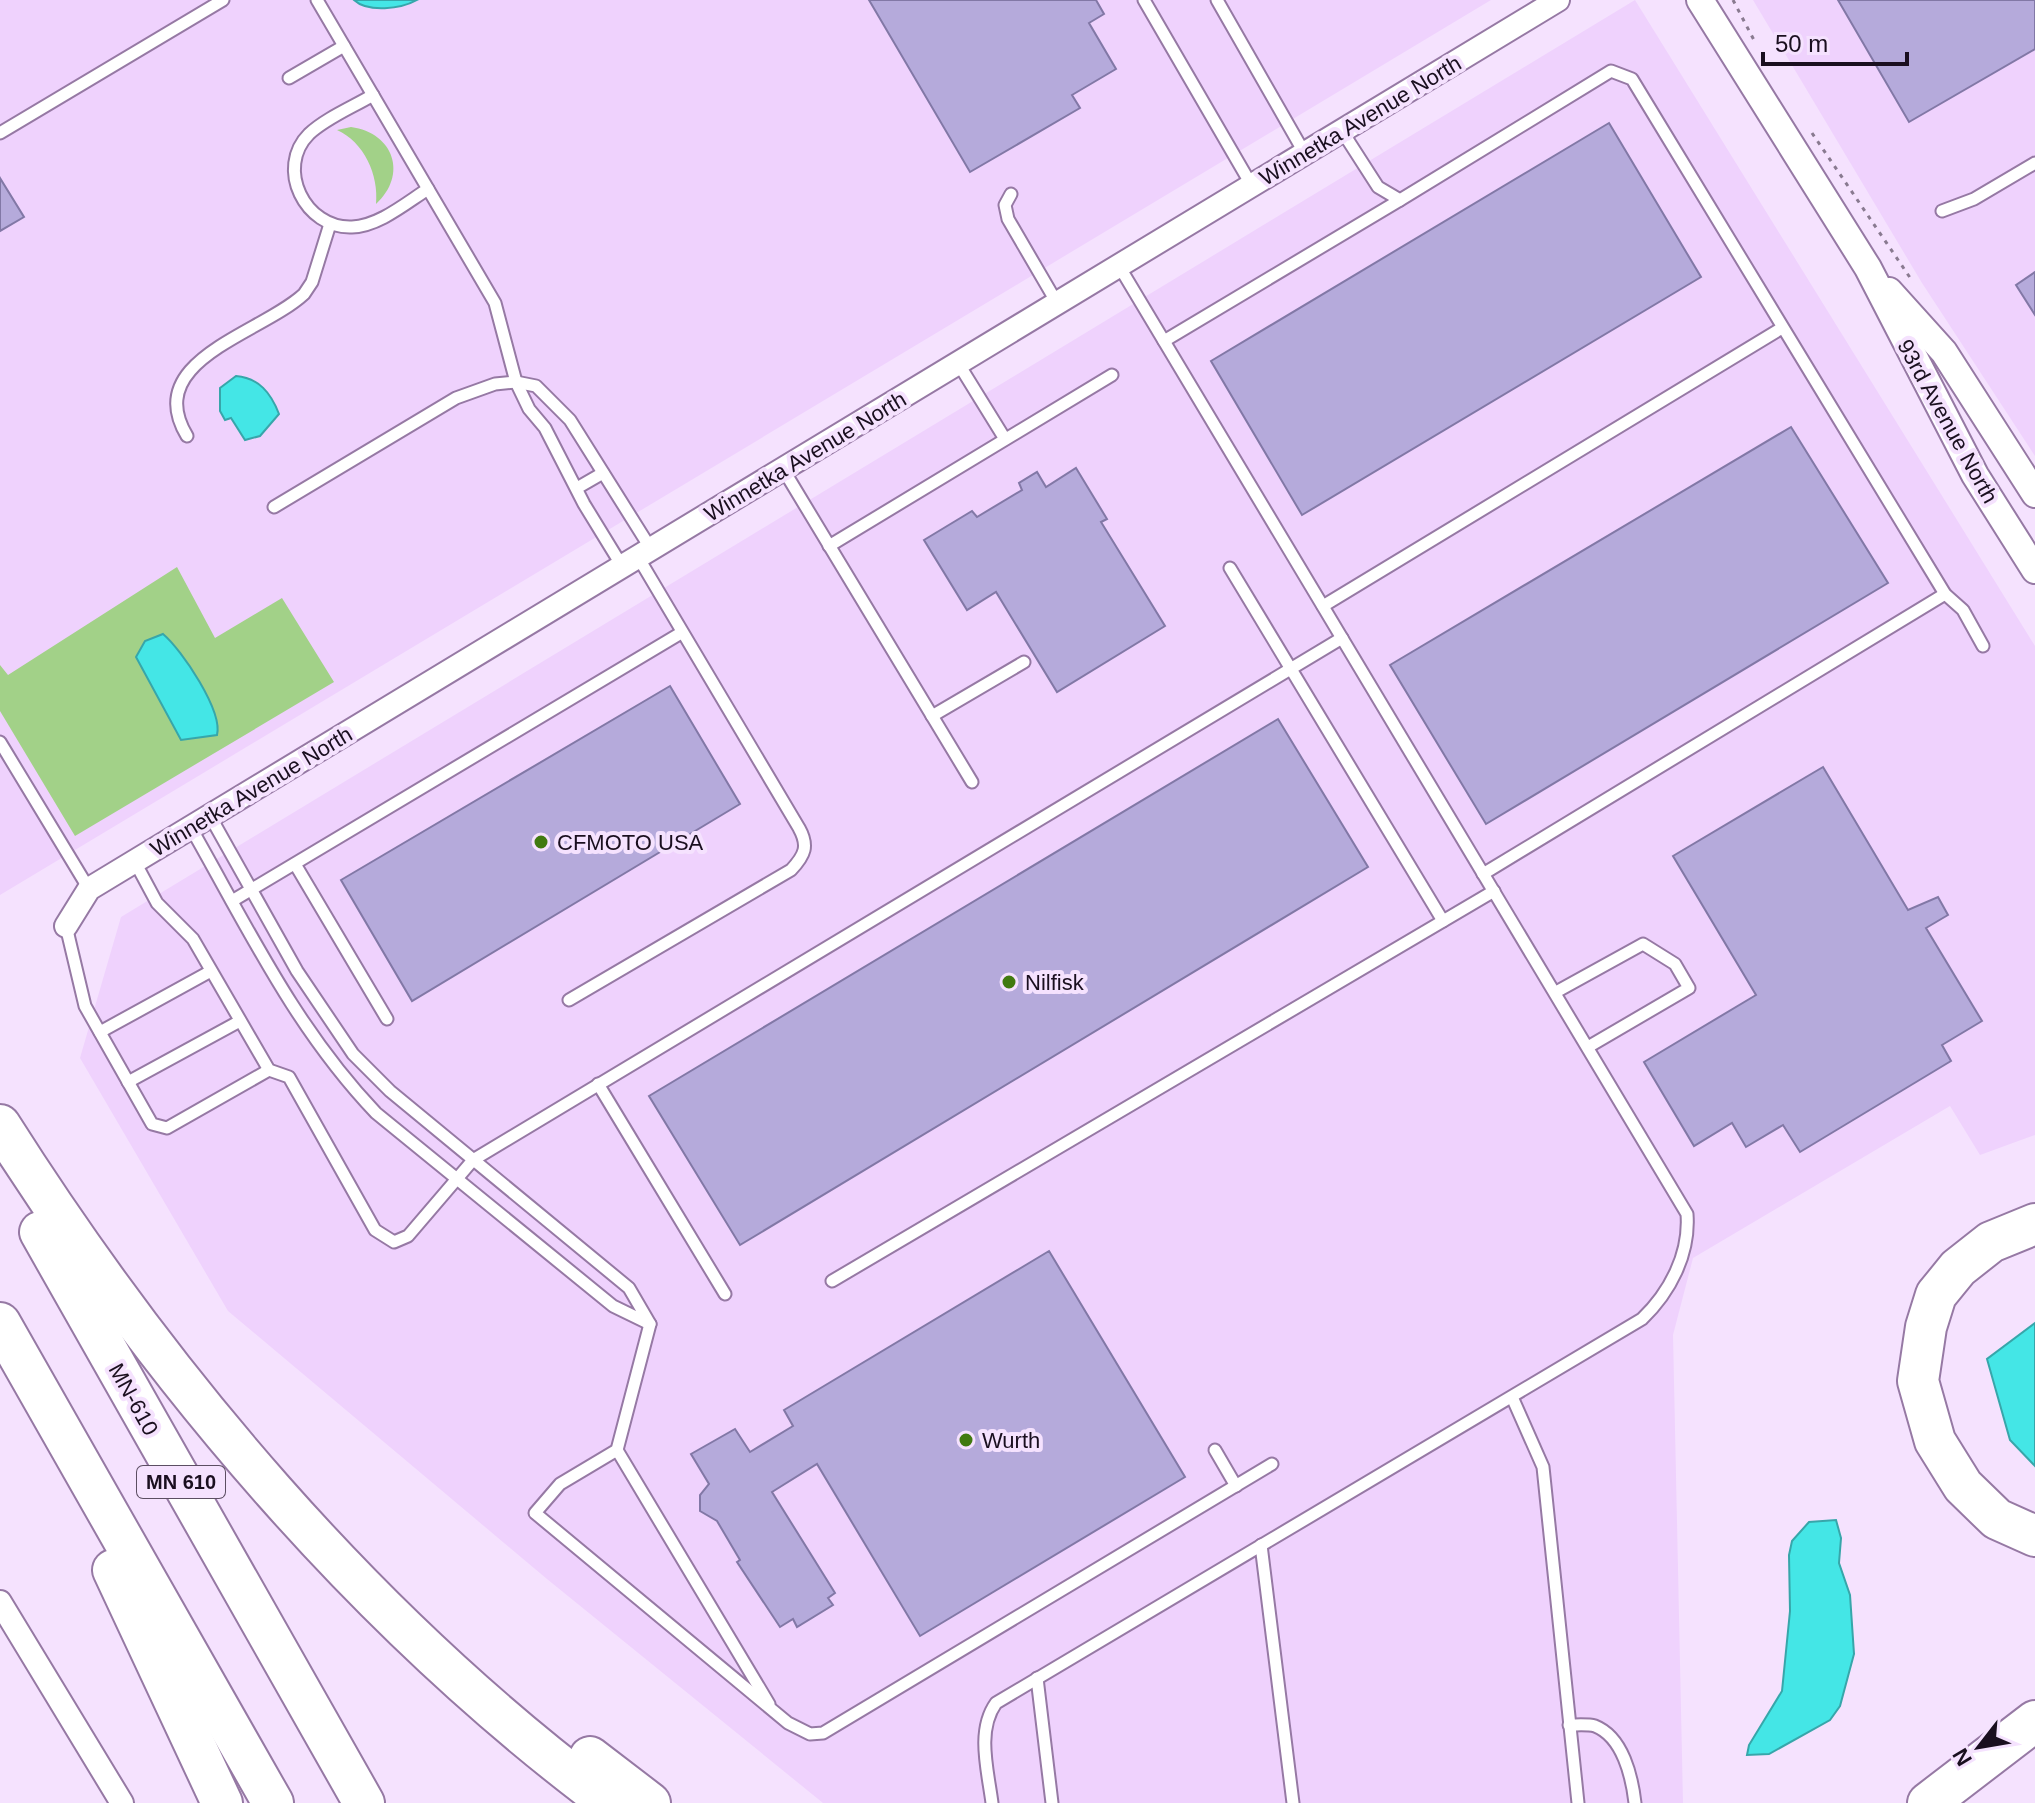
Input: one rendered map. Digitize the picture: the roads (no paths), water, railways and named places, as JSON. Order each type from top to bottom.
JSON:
[{"type":"highway","points":[[0,1125],[73,1240],[264,1479],[348,1570],[452,1671],[609,1803]]},
{"type":"highway","name":"MN-610","points":[[0,1161],[364,1803]]},
{"type":"highway","points":[[2035,1224],[1991,1242],[1958,1268],[1936,1295],[1926,1327],[1918,1381],[1935,1441],[1963,1486],[1997,1519],[2035,1536]]},
{"type":"highway","name":"MN 610","points":[[0,1323],[273,1803]]},
{"type":"highway","points":[[0,1341],[222,1803]]},
{"type":"highway","points":[[169,1363],[318,1513],[452,1636],[572,1742],[650,1803]]},
{"type":"highway","points":[[1928,1803],[2035,1721]]},
{"type":"highway","points":[[1959,1803],[2035,1733]]},
{"type":"street","name":"Winnetka Avenue North","points":[[66,926],[89,889],[1558,0]]},
{"type":"street","name":"93rd Avenue North","points":[[1700,0],[1868,268],[1975,475],[2035,570]]},
{"type":"street","name":"93rd Avenue North","points":[[1868,268],[1944,352],[2035,494]]},
{"type":"street","points":[[0,1602],[122,1803]]},
{"type":"lane","points":[[0,133],[223,0]]},
{"type":"lane","points":[[317,0],[495,303],[516,382],[577,488],[637,558]]},
{"type":"lane","points":[[1144,0],[1252,186]]},
{"type":"lane","points":[[1217,0],[1305,154]]},
{"type":"lane","points":[[289,78],[344,46]]},
{"type":"lane","points":[[1164,341],[1611,71],[1632,79],[1945,594],[1963,610],[1983,646]]},
{"type":"lane","points":[[373,95],[310,133],[300,148],[295,165],[302,199],[314,214],[330,224],[349,228],[368,225],[428,189]]},
{"type":"lane","points":[[1342,131],[1378,187],[1400,200]]},
{"type":"lane","points":[[1942,211],[1974,199],[2035,163]]},
{"type":"lane","points":[[1011,194],[1005,205],[1008,219],[1057,303]]},
{"type":"lane","points":[[187,436],[176,419],[174,400],[181,378],[200,360],[304,294],[312,282],[330,224]]},
{"type":"lane","points":[[992,1803],[984,1743],[987,1715],[996,1703],[1642,1319],[1664,1298],[1688,1232],[1687,1214],[1119,266]]},
{"type":"lane","points":[[1323,606],[1782,328]]},
{"type":"lane","points":[[958,363],[1005,439]]},
{"type":"lane","points":[[829,546],[1112,375]]},
{"type":"lane","points":[[274,507],[456,398],[495,384],[516,382],[536,386],[554,399],[603,473],[637,558],[806,840],[804,856],[791,870],[569,1000]]},
{"type":"lane","points":[[783,469],[972,782]]},
{"type":"lane","points":[[577,488],[603,473]]},
{"type":"lane","points":[[1230,568],[1443,921]]},
{"type":"lane","points":[[1483,874],[1945,594]]},
{"type":"lane","points":[[232,901],[681,633]]},
{"type":"lane","points":[[135,862],[157,903],[193,939],[269,1070],[289,1077],[375,1230],[394,1242],[408,1236],[473,1160],[1342,638]]},
{"type":"lane","points":[[932,716],[1024,662]]},
{"type":"lane","points":[[0,742],[89,889]]},
{"type":"lane","points":[[210,816],[319,1006],[353,1054],[390,1091],[629,1288],[650,1324],[617,1450],[560,1484],[535,1513],[773,1711],[810,1734],[823,1733],[1272,1464]]},
{"type":"lane","points":[[191,828],[320,1050],[376,1113],[613,1306],[650,1324]]},
{"type":"lane","points":[[295,864],[387,1019]]},
{"type":"lane","points":[[832,1281],[1494,891]]},
{"type":"lane","points":[[66,926],[80,991],[152,1124],[167,1128],[269,1070]]},
{"type":"lane","points":[[1556,992],[1643,944],[1675,964],[1689,988],[1588,1047]]},
{"type":"lane","points":[[100,1032],[211,971]]},
{"type":"lane","points":[[128,1082],[240,1021]]},
{"type":"lane","points":[[598,1084],[725,1294]]},
{"type":"lane","points":[[1512,1397],[1543,1467],[1578,1803]]},
{"type":"lane","points":[[617,1450],[773,1711]]},
{"type":"lane","points":[[1215,1450],[1236,1486]]},
{"type":"lane","points":[[1261,1545],[1293,1803]]},
{"type":"lane","points":[[1037,1678],[1052,1803]]},
{"type":"lane","points":[[1569,1725],[1594,1726],[1607,1735],[1631,1774],[1635,1803]]},
{"type":"place","name":"CFMOTO USA","points":[[541,842]]},
{"type":"place","name":"Nilfisk","points":[[1009,982]]},
{"type":"place","name":"Wurth","points":[[966,1440]]}]
